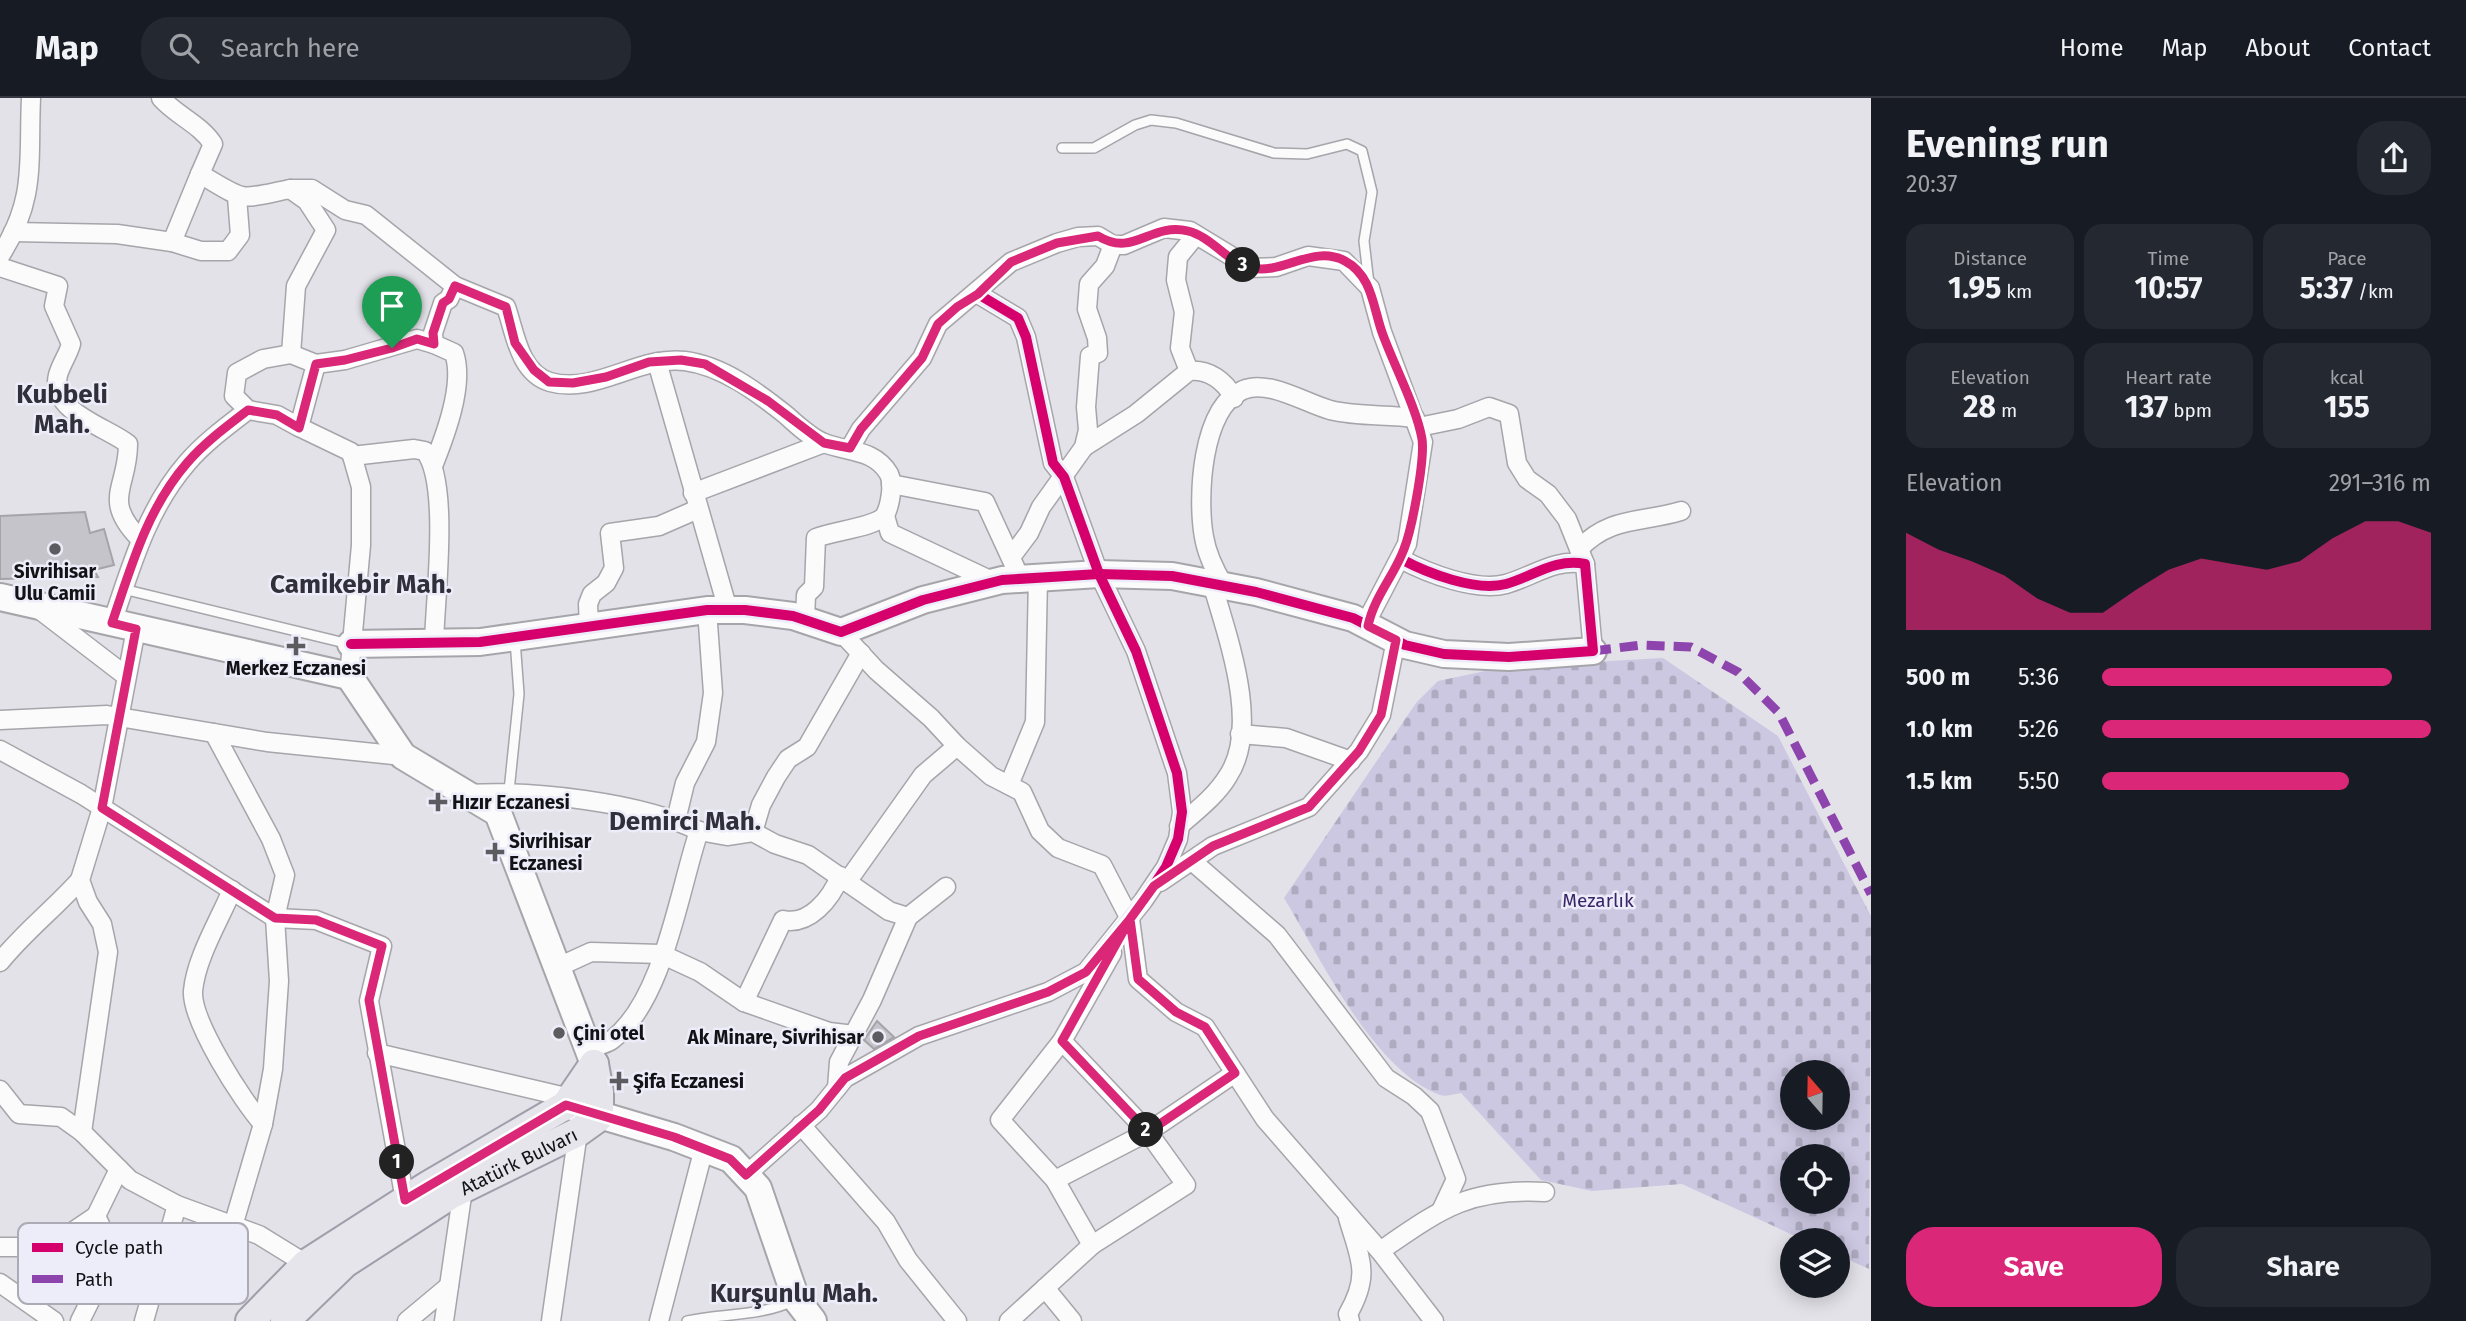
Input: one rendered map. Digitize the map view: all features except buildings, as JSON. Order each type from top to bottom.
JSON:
[{"type":"main road","name":"Atatürk Bulvarı","points":[[285,1321],[345,1263],[568,1101],[591,1056]]},
{"type":"main road","name":"Atatürk Bulvarı","points":[[250,1321],[306,1264],[405,1200],[589,1124],[600,1092],[591,1056]]},
{"type":"street","points":[[0,256],[26,205],[32,161],[31,98]]},
{"type":"street","points":[[161,98],[173,112],[206,133],[213,144],[172,242]]},
{"type":"street","points":[[200,174],[236,197],[248,199],[290,189],[312,189],[345,210],[366,215],[455,286],[506,307],[515,343],[534,370],[549,382],[573,383],[657,362],[681,360],[705,364],[727,374],[824,443],[850,448],[876,460],[890,476],[885,516],[890,533],[994,582]]},
{"type":"street","points":[[290,189],[307,201],[326,230],[296,286],[291,354]]},
{"type":"street","points":[[13,232],[117,234],[172,242],[201,251],[228,251],[240,235],[236,197]]},
{"type":"street","points":[[850,448],[861,429],[922,358],[938,324],[978,294],[1011,262],[1057,243],[1098,236],[1113,245],[1124,245],[1164,228],[1196,235],[1251,268],[1276,267],[1308,256],[1344,261],[1370,288],[1382,332],[1423,442],[1411,522],[1401,559],[1382,590],[1368,626]]},
{"type":"street","points":[[1189,372],[1180,348],[1184,312],[1176,279],[1178,257],[1196,235]]},
{"type":"street","points":[[1009,785],[1035,722],[1024,571],[1029,533],[1041,507],[1084,447],[1088,430],[1086,407],[1090,356],[1098,354],[1097,338],[1087,309],[1089,284],[1105,266],[1113,245]]},
{"type":"street","points":[[0,267],[58,286],[54,306],[71,344],[57,378],[60,394],[85,421],[114,432],[128,444],[128,458],[118,493],[122,520],[140,538]]},
{"type":"street","points":[[434,344],[433,333],[443,303],[449,299],[455,286]]},
{"type":"street","points":[[746,1175],[819,1110],[845,1078],[919,1036],[1048,992],[1086,972],[1154,886],[1166,867],[1180,826],[1182,812],[1177,773],[1168,744],[1136,651],[1099,574],[1064,477],[1054,463],[1032,353],[1018,318],[978,294]]},
{"type":"street","points":[[433,466],[450,417],[458,365],[454,353],[417,339],[345,360],[316,364],[291,354],[263,359],[237,373],[234,396],[248,410],[277,415],[351,452],[361,487],[361,522],[349,676],[403,756],[498,813],[591,1056],[628,1024],[651,984],[678,917],[699,831]]},
{"type":"street","points":[[657,362],[695,501],[718,610],[713,693],[706,742],[685,783],[676,820]]},
{"type":"street","points":[[299,428],[316,364]]},
{"type":"street","points":[[1084,447],[1136,414],[1189,372],[1200,370],[1223,382],[1234,398]]},
{"type":"street","points":[[841,632],[923,600],[994,582],[1024,571],[1172,576],[1218,585],[1353,618],[1396,640],[1444,654],[1509,657],[1593,651],[1582,556],[1567,519],[1548,494],[1527,479],[1517,463],[1509,414],[1489,407],[1458,419],[1417,423],[1359,416],[1267,389],[1242,390],[1216,414],[1210,433],[1201,513],[1204,539],[1218,585],[1238,679],[1239,748],[1230,775],[1180,826]]},
{"type":"street","points":[[0,962],[20,938],[48,916],[80,880],[102,808],[126,676],[123,589],[140,538],[166,491],[188,462],[248,410]]},
{"type":"street","points":[[589,627],[588,604],[592,594],[606,583],[614,568],[610,533],[659,526],[695,501],[824,443]]},
{"type":"street","points":[[352,456],[414,449],[425,451],[433,466],[439,496],[434,643]]},
{"type":"street","points":[[891,484],[985,502],[1024,571]]},
{"type":"street","points":[[1582,556],[1591,535],[1612,526],[1681,510]]},
{"type":"street","points":[[805,620],[806,595],[814,587],[816,538],[831,531],[875,524],[885,516]]},
{"type":"street","points":[[1401,559],[1429,574],[1502,585],[1556,563],[1582,556]]},
{"type":"street","points":[[0,597],[349,676]]},
{"type":"street","points":[[33,605],[126,676]]},
{"type":"street","points":[[351,644],[434,643],[515,637],[718,610],[805,620],[841,632],[957,746],[991,776],[1022,792],[1040,831],[1058,848],[1102,865],[1130,919],[1138,979],[1176,1012],[1205,1027],[1265,1119],[1380,1251],[1430,1312],[1434,1321]]},
{"type":"street","points":[[1154,886],[1213,846],[1309,807],[1351,761],[1381,715],[1396,640]]},
{"type":"street","points":[[753,831],[761,805],[776,777],[788,759],[807,747],[861,653]]},
{"type":"street","points":[[0,720],[118,717],[214,733],[403,756]]},
{"type":"street","points":[[214,733],[271,839],[285,875],[275,918],[278,994],[274,1069],[263,1124],[234,1223]]},
{"type":"street","points":[[1240,734],[1286,738],[1351,761]]},
{"type":"street","points":[[744,1002],[783,920],[796,923],[810,917],[844,879],[923,775],[957,746]]},
{"type":"street","points":[[0,750],[102,808],[275,918],[316,920],[382,946],[369,1000],[405,1200]]},
{"type":"street","points":[[465,794],[509,791],[564,797],[676,820],[699,831],[727,836],[753,831],[775,844],[808,855],[889,911],[908,917]]},
{"type":"street","points":[[1192,861],[1276,934],[1386,1078],[1415,1096],[1430,1111],[1456,1179],[1441,1211]]},
{"type":"street","points":[[80,880],[88,902],[102,924],[108,952],[82,1132]]},
{"type":"street","points":[[837,1088],[839,1062],[872,1000],[908,917],[946,887]]},
{"type":"street","points":[[232,890],[200,965],[192,993],[204,1028],[226,1071],[246,1105],[263,1124]]},
{"type":"street","points":[[1092,1244],[1055,1180],[1000,1120],[1062,1041],[1130,919]]},
{"type":"street","points":[[556,968],[591,952],[661,954],[700,972],[744,1002],[829,1032],[854,1035]]},
{"type":"street","points":[[1009,1321],[1092,1244],[1186,1185],[1148,1132],[1062,1041]]},
{"type":"street","points":[[377,1054],[568,1101],[589,1124],[704,1149],[730,1159],[758,1188],[796,1299],[813,1321]]},
{"type":"street","points":[[1055,1180],[1148,1132],[1235,1073]]},
{"type":"street","points":[[0,1090],[19,1114],[61,1117],[82,1132],[130,1180],[177,1205],[225,1223]]},
{"type":"street","points":[[551,1321],[589,1124]]},
{"type":"street","points":[[801,1125],[886,1222],[908,1259],[957,1321]]},
{"type":"street","points":[[659,1321],[704,1149]]},
{"type":"street","points":[[86,1223],[96,1216],[119,1169]]},
{"type":"street","points":[[444,1321],[459,1179]]},
{"type":"street","points":[[1380,1251],[1441,1211],[1472,1196],[1545,1192]]},
{"type":"street","points":[[172,1223],[177,1205]]},
{"type":"street","points":[[1346,1212],[1363,1272],[1358,1297],[1348,1314],[1350,1321]]},
{"type":"street","points":[[96,1216],[99,1223]]},
{"type":"street","points":[[248,1231],[259,1235],[306,1264]]},
{"type":"street","points":[[0,1247],[18,1247]]},
{"type":"street","points":[[0,1283],[18,1296]]},
{"type":"street","points":[[407,1321],[449,1286]]},
{"type":"street","points":[[1045,1288],[1072,1321]]},
{"type":"street","points":[[30,1304],[54,1321]]},
{"type":"street","points":[[80,1321],[88,1304]]},
{"type":"street","points":[[144,1321],[149,1304]]},
{"type":"lane","points":[[1062,148],[1094,148],[1135,125],[1151,120],[1176,123],[1274,153],[1307,155],[1347,145],[1362,151],[1372,192],[1364,241],[1370,288]]},
{"type":"lane","points":[[123,589],[351,644]]},
{"type":"lane","points":[[509,791],[520,694],[515,637]]},
{"type":"lane","points":[[687,1321],[715,1315],[751,1314],[777,1308],[796,1299]]},
{"type":"green space","name":"Mezarlık","points":[[1663,658],[1778,736],[1871,916],[1869,1269],[1850,1260],[1850,1228],[1780,1229],[1682,1184],[1592,1191],[1541,1180],[1461,1093],[1440,1095],[1416,1082],[1392,1062],[1350,1009],[1284,898],[1416,703],[1438,681],[1504,667]]},
{"type":"marked path","points":[[1593,651],[1641,645],[1691,647],[1738,672],[1779,713],[1871,894]]},
{"type":"cycle path","points":[[746,1175],[819,1110],[845,1078],[919,1036],[1048,992],[1086,972],[1143,901],[1166,867],[1178,839],[1182,812],[1177,773],[1136,651],[1099,574],[1064,477],[1053,463],[1026,337],[1018,318],[978,294]]},
{"type":"cycle path","points":[[351,644],[480,642],[707,610],[745,610],[793,616],[841,632],[923,600],[1002,580],[1099,574],[1172,576],[1256,592],[1353,618],[1405,645],[1444,654],[1509,657],[1593,651],[1585,564],[1564,563],[1516,581],[1494,586],[1466,583],[1438,575],[1401,559]]},
{"type":"place","name":"Sivrihisar Ulu Camii","points":[[55,549]]},
{"type":"place","name":"Merkez Eczanesi","points":[[296,646]]},
{"type":"place","name":"Hızır Eczanesi","points":[[438,802]]},
{"type":"place","name":"Sivrihisar Eczanesi","points":[[495,852]]},
{"type":"place","name":"Çini otel","points":[[559,1033]]},
{"type":"place","name":"Ak Minare, Sivrihisar","points":[[878,1037]]},
{"type":"place","name":"Şifa Eczanesi","points":[[619,1081]]},
{"type":"district","name":"Kubbeli Mah.","points":[[62,409]]},
{"type":"district","name":"Camikebir Mah.","points":[[361,584]]},
{"type":"district","name":"Demirci Mah.","points":[[685,821]]},
{"type":"district","name":"Kurşunlu Mah.","points":[[794,1293]]},
{"type":"route","points":[[392,348],[316,364],[299,428],[277,415],[248,410],[188,462],[166,491],[140,538],[112,623],[136,629],[102,808],[275,918],[316,920],[382,946],[369,1000],[382,1085],[405,1200],[566,1105],[599,1117],[674,1137],[730,1159],[746,1175],[819,1110],[845,1078],[919,1036],[965,1018],[1048,992],[1086,972],[1130,919],[1138,979],[1176,1012],[1205,1027],[1235,1073],[1148,1132],[1062,1041],[1130,919],[1154,886],[1213,846],[1276,823],[1309,807],[1359,751],[1381,715],[1386,679],[1396,640],[1368,626],[1370,615],[1401,559],[1406,544],[1423,442],[1382,332],[1370,288],[1356,271],[1344,261],[1308,256],[1276,267],[1251,268],[1238,263],[1221,248],[1190,231],[1164,228],[1124,245],[1113,245],[1098,236],[1077,237],[1057,243],[1011,262],[978,294],[957,307],[938,324],[922,358],[861,429],[850,448],[824,443],[768,401],[727,374],[705,364],[681,360],[649,362],[606,377],[573,383],[549,382],[534,370],[515,343],[506,307],[455,286],[449,299],[443,303],[433,333],[434,344],[417,339],[392,348]]}]
